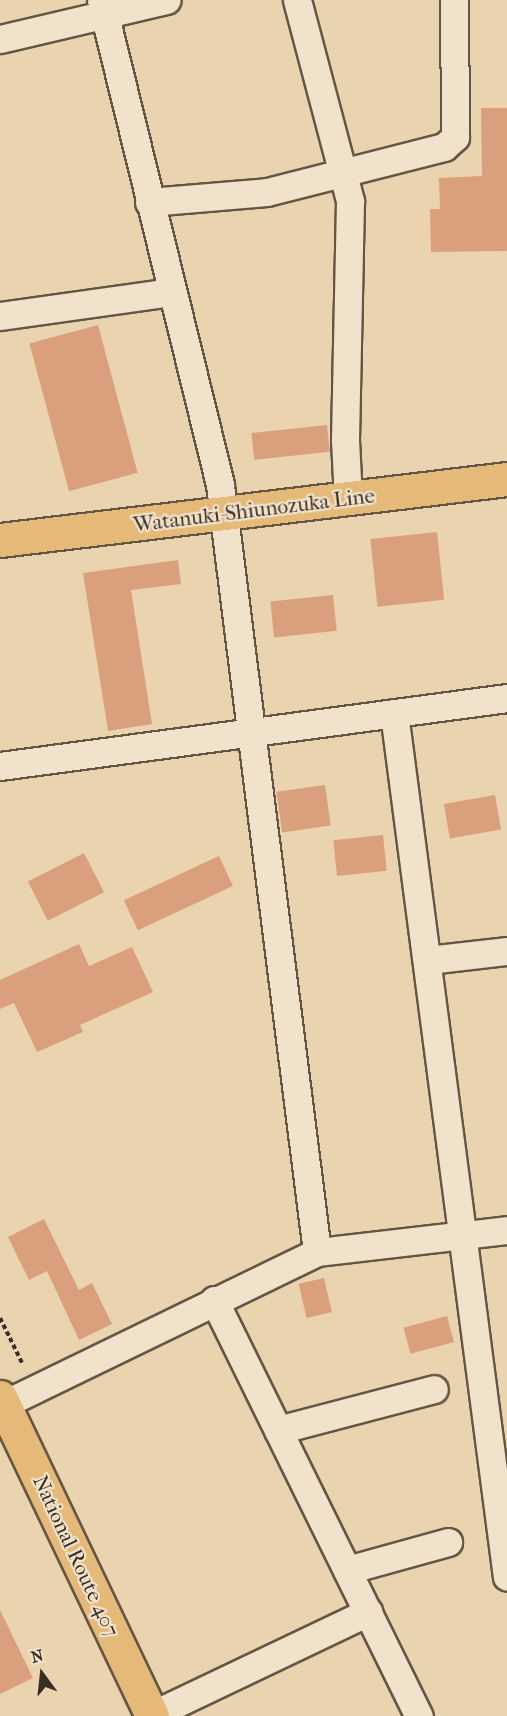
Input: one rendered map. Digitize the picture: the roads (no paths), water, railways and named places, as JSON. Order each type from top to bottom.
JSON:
[{"type":"main road","name":"Watanuki-Shiunozuka Line","points":[[0,540],[507,479]]},
{"type":"main road","name":"National Route 407","points":[[1,1402],[151,1716]]},
{"type":"street","points":[[0,39],[102,7],[166,0]]},
{"type":"street","points":[[297,0],[350,201],[345,440],[348,499]]},
{"type":"street","points":[[149,202],[267,192],[345,175],[444,147],[454,137],[454,0]]},
{"type":"street","points":[[102,7],[224,514],[248,731],[317,1252]]},
{"type":"street","points":[[0,316],[171,292]]},
{"type":"street","points":[[0,766],[507,698]]},
{"type":"street","points":[[393,713],[428,960],[463,1235],[498,1457],[507,1577]]},
{"type":"street","points":[[428,960],[507,951]]},
{"type":"street","points":[[1,1402],[317,1252],[507,1230]]},
{"type":"street","points":[[214,1300],[419,1716]]},
{"type":"street","points":[[278,1430],[434,1389]]},
{"type":"street","points":[[347,1570],[448,1542]]},
{"type":"street","points":[[151,1716],[368,1612]]}]
